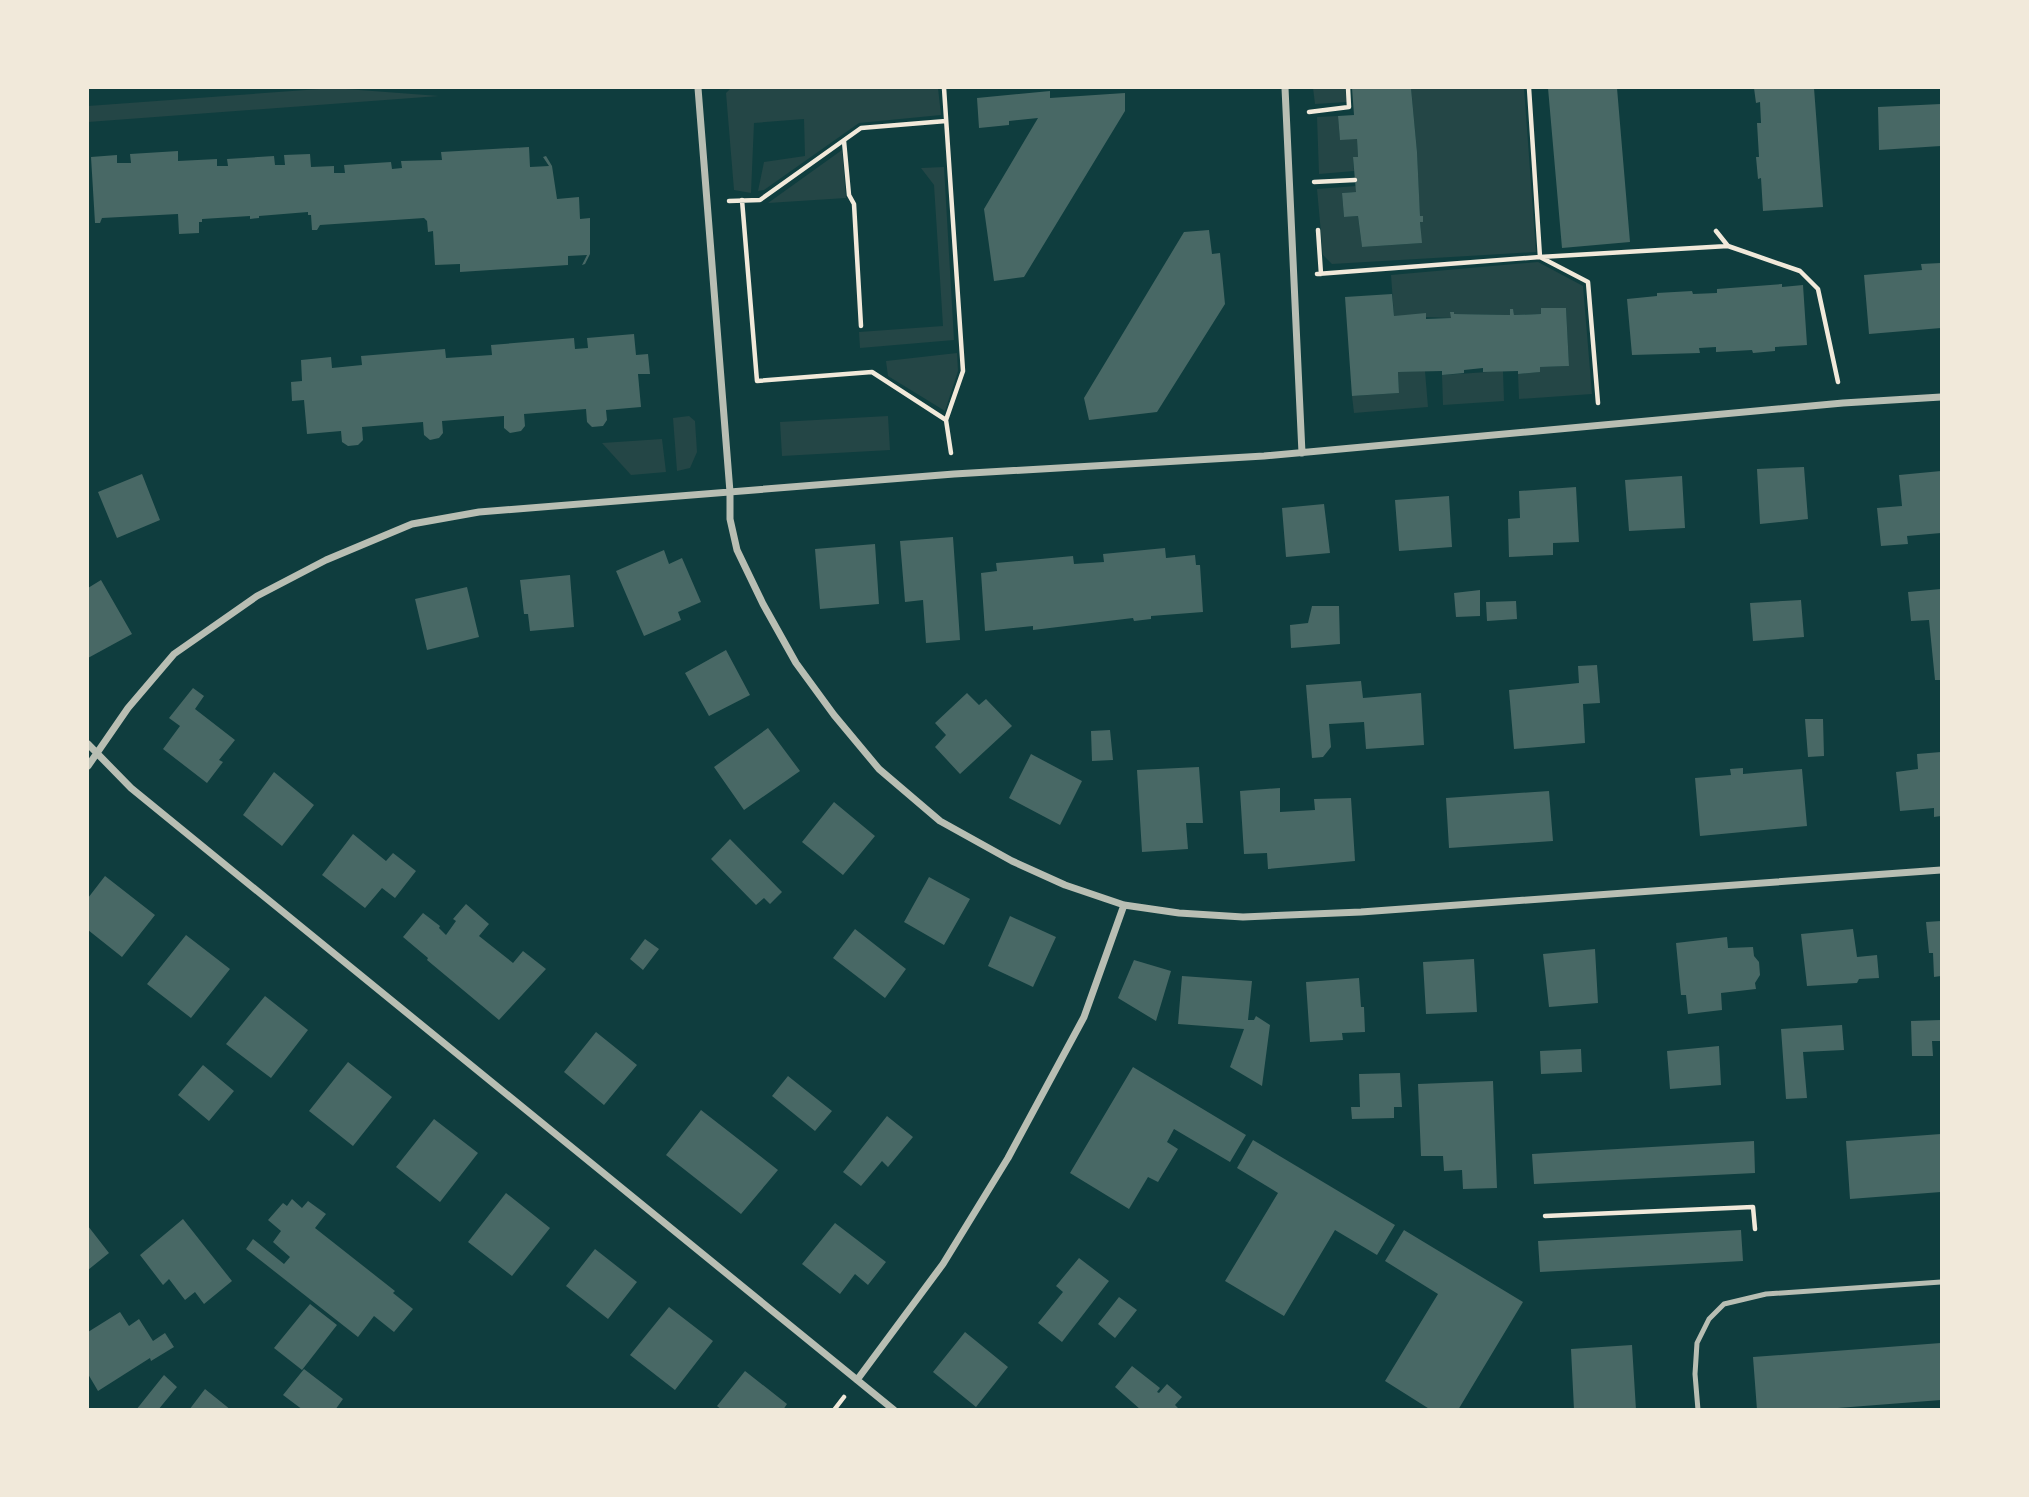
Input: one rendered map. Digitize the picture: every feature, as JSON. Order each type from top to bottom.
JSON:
[{"type":"street","points":[[698,88],[730,519],[737,550],[796,663],[834,715],[879,769],[940,821],[1012,861],[1065,885],[1124,905],[1243,918],[1361,912],[1941,870]]},
{"type":"street","points":[[1285,88],[1302,453]]},
{"type":"street","points":[[88,766],[128,708],[174,654],[257,596],[326,560],[412,524],[479,512],[954,474],[1302,453],[1843,403],[1941,397]]},
{"type":"street","points":[[88,744],[131,788],[894,1409]]},
{"type":"street","points":[[857,1380],[943,1264],[1008,1158],[1084,1017],[1124,905]]},
{"type":"lane","points":[[1698,1409],[1695,1374],[1697,1343],[1709,1319],[1724,1304],[1766,1294],[1941,1282]]},
{"type":"path","points":[[944,88],[963,371],[946,419],[951,453]]},
{"type":"path","points":[[1308,112],[1352,107],[1348,88]]},
{"type":"path","points":[[1529,88],[1540,257]]},
{"type":"path","points":[[727,201],[760,200],[861,128],[946,121]]},
{"type":"path","points":[[844,140],[849,195],[853,204],[861,326]]},
{"type":"path","points":[[1314,182],[1355,180]]},
{"type":"path","points":[[742,200],[757,381],[872,372],[946,419]]},
{"type":"path","points":[[1716,231],[1728,246]]},
{"type":"path","points":[[1294,276],[1728,246],[1800,271],[1818,289],[1843,403]]},
{"type":"path","points":[[1540,257],[1588,282],[1598,404]]},
{"type":"path","points":[[1545,1216],[1753,1207],[1755,1229]]},
{"type":"shaded area","points":[[333,88],[439,96],[88,122],[88,106]]},
{"type":"shaded area","points":[[731,88],[938,88],[941,115],[859,123],[764,190],[758,191],[764,162],[805,156],[804,119],[754,123],[751,193],[734,190],[726,93]]},
{"type":"shaded area","points":[[1313,88],[1345,88],[1347,102],[1315,104]]},
{"type":"shaded area","points":[[1411,88],[1524,88],[1536,252],[1332,264],[1323,255],[1317,189],[1356,186],[1356,192],[1342,193],[1344,217],[1358,216],[1362,247],[1421,243]]},
{"type":"shaded area","points":[[1338,116],[1340,139],[1357,139],[1358,157],[1353,157],[1354,171],[1319,174],[1317,117]]},
{"type":"shaded area","points":[[842,150],[846,198],[768,203]]},
{"type":"shaded area","points":[[944,167],[954,340],[860,348],[859,332],[943,326],[934,185],[921,168]]},
{"type":"shaded area","points":[[1538,262],[1583,286],[1592,394],[1519,399],[1518,374],[1539,372],[1540,367],[1569,366],[1566,308],[1541,308],[1541,314],[1514,315],[1511,309],[1510,315],[1451,312],[1451,318],[1394,316],[1391,275]]},
{"type":"shaded area","points":[[957,353],[958,371],[945,411],[888,376],[886,361]]},
{"type":"shaded area","points":[[1425,371],[1428,407],[1354,413],[1352,396],[1399,393],[1398,372]]},
{"type":"shaded area","points":[[1503,371],[1504,401],[1443,405],[1442,375]]},
{"type":"shaded area","points":[[689,416],[695,421],[697,452],[690,468],[677,471],[673,418]]},
{"type":"shaded area","points":[[888,416],[890,450],[782,456],[780,422]]},
{"type":"shaded area","points":[[662,439],[666,472],[631,475],[602,443]]},
{"type":"building","points":[[1352,88],[1411,88],[1420,216],[1423,216],[1423,222],[1420,222],[1422,243],[1362,247],[1358,216],[1344,217],[1342,193],[1356,192],[1353,157],[1358,157],[1357,139],[1340,140],[1338,116],[1354,115]]},
{"type":"building","points":[[1548,88],[1617,88],[1630,242],[1562,248]]},
{"type":"building","points":[[1754,88],[1814,88],[1823,207],[1763,211],[1761,178],[1758,179],[1756,157],[1759,157],[1757,123],[1761,123],[1760,102],[1756,103]]},
{"type":"building","points":[[1050,91],[1050,98],[1125,93],[1125,111],[1024,277],[994,281],[984,209],[1038,118],[979,128],[977,98]]},
{"type":"building","points":[[1941,104],[1941,146],[1879,150],[1878,107]]},
{"type":"building","points":[[529,147],[530,167],[549,166],[543,157],[546,156],[552,166],[557,199],[579,197],[580,219],[590,218],[590,254],[585,264],[582,265],[587,255],[568,256],[568,265],[460,272],[460,264],[435,265],[433,231],[428,232],[424,218],[320,225],[317,230],[312,230],[311,215],[308,215],[308,212],[250,219],[250,216],[202,219],[202,222],[199,222],[199,233],[179,234],[178,214],[102,218],[100,223],[95,223],[91,157],[117,155],[117,163],[131,163],[130,154],[178,151],[178,161],[217,159],[217,166],[228,166],[227,159],[274,156],[275,165],[285,165],[284,155],[310,154],[311,167],[334,166],[334,173],[345,173],[344,165],[391,162],[392,169],[402,168],[401,161],[442,160],[441,152]]},
{"type":"building","points":[[1209,230],[1212,254],[1220,253],[1225,304],[1157,412],[1089,420],[1084,398],[1184,232]]},
{"type":"building","points":[[1941,263],[1941,328],[1869,334],[1864,275],[1922,270],[1921,264]]},
{"type":"building","points":[[1782,284],[1782,287],[1803,285],[1807,345],[1775,347],[1775,351],[1753,353],[1752,350],[1716,352],[1716,347],[1699,348],[1700,353],[1632,355],[1627,299],[1657,296],[1657,293],[1717,293],[1717,289]]},
{"type":"building","points":[[1392,294],[1394,316],[1426,313],[1426,319],[1451,318],[1450,312],[1510,315],[1510,309],[1513,309],[1514,315],[1541,314],[1541,308],[1566,308],[1569,366],[1540,367],[1540,372],[1518,374],[1518,371],[1483,372],[1483,368],[1442,375],[1442,371],[1398,372],[1399,393],[1352,396],[1345,297]]},
{"type":"building","points":[[634,334],[636,355],[648,354],[650,374],[638,374],[641,407],[606,410],[607,420],[603,426],[592,427],[587,422],[586,409],[524,414],[525,426],[521,431],[510,433],[504,428],[504,416],[442,421],[443,433],[439,438],[430,440],[424,435],[423,422],[362,427],[363,440],[358,445],[348,446],[342,442],[341,431],[307,434],[304,400],[292,401],[291,382],[302,381],[301,360],[331,357],[332,368],[362,365],[361,356],[445,349],[446,358],[492,355],[491,345],[574,338],[575,349],[588,348],[587,338]]},
{"type":"building","points":[[1804,467],[1808,519],[1760,524],[1757,469]]},
{"type":"building","points":[[1941,471],[1941,533],[1907,536],[1908,544],[1881,546],[1877,508],[1902,506],[1899,475]]},
{"type":"building","points":[[142,474],[160,520],[117,538],[98,492]]},
{"type":"building","points":[[1682,476],[1685,528],[1629,531],[1625,480]]},
{"type":"building","points":[[1576,487],[1579,542],[1553,543],[1553,555],[1509,557],[1508,519],[1520,518],[1519,491]]},
{"type":"building","points":[[1449,496],[1452,547],[1399,551],[1395,500]]},
{"type":"building","points":[[1324,504],[1330,553],[1286,557],[1282,508]]},
{"type":"building","points":[[953,537],[960,640],[926,643],[923,600],[905,602],[900,541]]},
{"type":"building","points":[[875,544],[879,604],[820,609],[815,549]]},
{"type":"building","points":[[1165,548],[1166,558],[1195,555],[1196,565],[1200,565],[1203,612],[1033,630],[1033,626],[985,631],[981,573],[997,571],[996,563],[1073,556],[1074,564],[1104,562],[1103,554]]},
{"type":"building","points":[[664,550],[669,564],[682,558],[701,602],[678,612],[681,620],[644,636],[616,571]]},
{"type":"building","points":[[570,575],[574,627],[530,631],[528,614],[524,614],[520,580]]},
{"type":"building","points":[[101,580],[132,634],[88,658],[88,588]]},
{"type":"building","points":[[467,587],[479,637],[427,650],[415,599]]},
{"type":"building","points":[[1941,589],[1941,680],[1935,680],[1929,620],[1911,621],[1908,592]]},
{"type":"building","points":[[1480,590],[1480,616],[1456,617],[1454,593]]},
{"type":"building","points":[[1801,600],[1804,637],[1753,641],[1750,603]]},
{"type":"building","points":[[1516,601],[1517,619],[1487,621],[1486,602]]},
{"type":"building","points":[[1312,606],[1339,606],[1340,644],[1291,648],[1290,625],[1308,623]]},
{"type":"building","points":[[726,650],[750,695],[709,716],[685,673]]},
{"type":"building","points":[[1597,665],[1600,703],[1583,704],[1585,743],[1514,749],[1509,690],[1579,683],[1578,666]]},
{"type":"building","points":[[1361,681],[1363,698],[1421,693],[1424,745],[1366,749],[1364,722],[1329,724],[1331,747],[1323,757],[1312,758],[1306,685]]},
{"type":"building","points":[[193,688],[204,696],[195,709],[235,740],[219,760],[223,762],[207,783],[163,749],[180,726],[169,718]]},
{"type":"building","points":[[967,693],[979,705],[986,699],[1012,726],[960,774],[935,747],[946,735],[935,723]]},
{"type":"building","points":[[1805,719],[1823,719],[1824,756],[1808,757]]},
{"type":"building","points":[[768,728],[800,771],[744,810],[714,767]]},
{"type":"building","points":[[1110,730],[1113,760],[1092,761],[1091,731]]},
{"type":"building","points":[[1941,752],[1941,816],[1934,817],[1934,808],[1900,811],[1896,772],[1918,769],[1917,754]]},
{"type":"building","points":[[1031,754],[1082,781],[1060,825],[1009,798]]},
{"type":"building","points":[[1199,767],[1203,823],[1186,823],[1188,849],[1142,852],[1137,770]]},
{"type":"building","points":[[1743,768],[1743,774],[1802,769],[1807,826],[1700,836],[1695,778],[1731,775],[1730,769]]},
{"type":"building","points":[[274,772],[314,805],[282,846],[243,815]]},
{"type":"building","points":[[1280,788],[1280,812],[1315,810],[1314,799],[1351,798],[1355,861],[1268,869],[1267,853],[1244,854],[1240,791]]},
{"type":"building","points":[[1549,791],[1553,841],[1449,848],[1446,798]]},
{"type":"building","points":[[834,802],[875,836],[843,875],[802,842]]},
{"type":"building","points":[[353,834],[386,861],[393,853],[416,871],[395,898],[382,888],[365,908],[322,875]]},
{"type":"building","points":[[730,839],[782,892],[770,904],[764,898],[756,905],[711,859]]},
{"type":"building","points":[[105,876],[155,915],[122,957],[88,930],[88,898]]},
{"type":"building","points":[[929,877],[970,899],[944,945],[904,922]]},
{"type":"building","points":[[466,904],[489,924],[479,936],[513,963],[523,951],[546,969],[499,1020],[403,937],[423,913],[440,926],[446,935],[456,921],[453,919]]},
{"type":"building","points":[[1010,916],[1056,937],[1033,987],[988,966]]},
{"type":"building","points":[[1941,921],[1941,976],[1934,977],[1933,953],[1929,953],[1926,922]]},
{"type":"building","points":[[855,929],[906,969],[885,998],[833,958]]},
{"type":"building","points":[[1853,929],[1857,957],[1877,955],[1879,978],[1859,979],[1857,983],[1807,986],[1801,934]]},
{"type":"building","points":[[186,935],[230,969],[191,1018],[147,984]]},
{"type":"building","points":[[1727,937],[1728,948],[1753,947],[1754,956],[1759,962],[1760,975],[1755,983],[1756,989],[1721,993],[1722,1010],[1688,1014],[1686,995],[1681,995],[1676,943]]},
{"type":"building","points":[[645,939],[659,949],[643,970],[630,959]]},
{"type":"building","points":[[1595,949],[1598,1003],[1549,1007],[1543,954]]},
{"type":"building","points":[[1474,959],[1477,1012],[1426,1014],[1423,962]]},
{"type":"building","points":[[1134,960],[1171,971],[1156,1021],[1118,998]]},
{"type":"building","points":[[1182,976],[1252,981],[1248,1020],[1254,1020],[1256,1016],[1270,1025],[1262,1086],[1230,1067],[1244,1029],[1178,1024]]},
{"type":"building","points":[[1359,978],[1365,1032],[1342,1033],[1343,1040],[1310,1042],[1306,982]]},
{"type":"building","points":[[265,996],[308,1030],[271,1078],[226,1044]]},
{"type":"building","points":[[1941,1020],[1941,1041],[1932,1041],[1933,1056],[1912,1056],[1911,1021]]},
{"type":"building","points":[[1842,1025],[1844,1050],[1803,1052],[1807,1098],[1786,1099],[1781,1029]]},
{"type":"building","points":[[596,1032],[637,1065],[604,1105],[564,1072]]},
{"type":"building","points":[[1719,1046],[1721,1085],[1670,1089],[1667,1051]]},
{"type":"building","points":[[1581,1049],[1582,1072],[1541,1074],[1540,1051]]},
{"type":"building","points":[[348,1062],[392,1097],[353,1146],[309,1111]]},
{"type":"building","points":[[203,1065],[234,1091],[209,1121],[178,1095]]},
{"type":"building","points":[[1133,1067],[1246,1135],[1230,1162],[1174,1129],[1167,1142],[1178,1149],[1158,1182],[1148,1177],[1129,1209],[1070,1173]]},
{"type":"building","points":[[1400,1073],[1402,1107],[1394,1107],[1394,1118],[1352,1119],[1351,1107],[1360,1107],[1359,1074]]},
{"type":"building","points":[[788,1076],[832,1111],[815,1131],[772,1096]]},
{"type":"building","points":[[1493,1081],[1497,1188],[1463,1189],[1462,1170],[1444,1171],[1443,1156],[1421,1156],[1418,1084]]},
{"type":"building","points":[[701,1110],[778,1170],[741,1214],[666,1155]]},
{"type":"building","points":[[887,1116],[913,1137],[888,1167],[882,1161],[861,1186],[843,1172]]},
{"type":"building","points":[[434,1119],[478,1153],[440,1202],[396,1167]]},
{"type":"building","points":[[1941,1134],[1941,1192],[1850,1199],[1846,1141]]},
{"type":"building","points":[[1253,1140],[1395,1225],[1377,1255],[1335,1230],[1284,1316],[1225,1281],[1278,1193],[1237,1168]]},
{"type":"building","points":[[1754,1141],[1755,1173],[1534,1184],[1532,1154]]},
{"type":"building","points":[[506,1193],[550,1228],[512,1276],[468,1242]]},
{"type":"building","points":[[292,1199],[302,1208],[308,1201],[326,1214],[315,1228],[395,1291],[393,1293],[413,1309],[394,1332],[374,1316],[358,1337],[246,1249],[253,1239],[284,1264],[290,1257],[273,1242],[281,1231],[268,1220],[283,1203],[287,1206]]},
{"type":"building","points":[[183,1219],[232,1281],[204,1304],[195,1292],[185,1300],[169,1279],[163,1285],[140,1255]]},
{"type":"building","points":[[835,1223],[886,1262],[868,1285],[855,1274],[840,1294],[802,1264]]},
{"type":"building","points":[[88,1226],[109,1253],[88,1270]]},
{"type":"building","points":[[1404,1230],[1523,1302],[1458,1410],[1431,1410],[1385,1381],[1438,1294],[1385,1261]]},
{"type":"building","points":[[1741,1230],[1743,1261],[1540,1272],[1538,1241]]},
{"type":"building","points":[[595,1249],[637,1282],[608,1319],[566,1286]]},
{"type":"building","points":[[1079,1258],[1109,1281],[1062,1342],[1038,1323],[1063,1292],[1056,1286]]},
{"type":"building","points":[[1119,1297],[1137,1310],[1115,1338],[1098,1324]]},
{"type":"building","points":[[310,1304],[337,1325],[302,1370],[274,1348]]},
{"type":"building","points":[[669,1307],[713,1341],[675,1390],[630,1355]]},
{"type":"building","points":[[120,1312],[129,1326],[139,1319],[153,1341],[165,1333],[174,1347],[151,1361],[150,1358],[98,1391],[88,1374],[88,1332]]},
{"type":"building","points":[[965,1332],[1008,1367],[976,1407],[933,1372]]},
{"type":"building","points":[[1941,1343],[1941,1400],[1812,1410],[1757,1410],[1753,1357]]},
{"type":"building","points":[[1632,1345],[1636,1410],[1574,1410],[1571,1349]]},
{"type":"building","points":[[1132,1366],[1160,1388],[1157,1392],[1167,1384],[1182,1397],[1175,1405],[1180,1410],[1141,1410],[1115,1387]]},
{"type":"building","points":[[304,1369],[343,1399],[335,1410],[303,1410],[283,1395]]},
{"type":"building","points":[[745,1371],[787,1404],[783,1410],[722,1410],[717,1406]]},
{"type":"building","points":[[164,1375],[177,1387],[158,1410],[136,1410]]},
{"type":"building","points":[[205,1389],[231,1410],[189,1410]]}]
